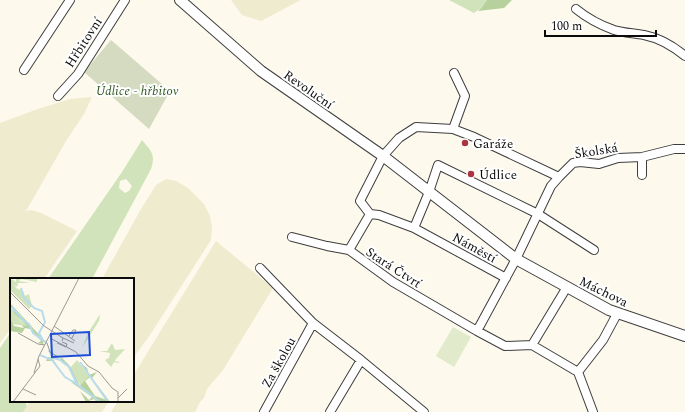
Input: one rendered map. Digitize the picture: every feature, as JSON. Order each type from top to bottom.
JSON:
[{"type":"street","points":[[24,70],[70,0]]},
{"type":"street","name":"Hřbitovní","points":[[58,96],[78,74],[125,0]]},
{"type":"street","name":"Revoluční","points":[[180,0],[261,70],[383,156],[429,192]]},
{"type":"street","points":[[576,9],[587,18],[613,30],[629,34],[644,35],[663,41],[685,56]]},
{"type":"street","points":[[453,129],[466,96],[454,73]]},
{"type":"street","points":[[349,250],[370,214],[360,201],[383,156],[399,138],[416,127],[453,129],[474,137],[559,177]]},
{"type":"street","name":"Školská","points":[[538,214],[551,186],[574,164],[580,162],[599,164],[618,158],[642,156],[674,149],[685,149]]},
{"type":"street","points":[[642,156],[642,174]]},
{"type":"street","points":[[414,228],[429,192],[438,165],[538,214],[594,250]]},
{"type":"street","name":"Náměstí","points":[[429,192],[516,259]]},
{"type":"street","name":"Náměstí","points":[[370,214],[379,215],[414,228],[506,278],[538,214]]},
{"type":"street","name":"Stará Čtvrť","points":[[292,237],[349,250],[393,282],[505,346],[532,345]]},
{"type":"street","name":"Máchova","points":[[516,259],[617,314],[685,336]]},
{"type":"street","points":[[260,268],[313,323],[424,412]]},
{"type":"street","points":[[477,331],[506,278]]},
{"type":"street","points":[[567,287],[532,345],[578,372],[593,412]]},
{"type":"street","points":[[578,372],[603,340],[617,314]]},
{"type":"street","name":"Za školou","points":[[264,412],[313,323]]},
{"type":"street","points":[[330,412],[361,360]]},
{"type":"shaded area","points":[[231,0],[301,0],[261,21],[242,15]]},
{"type":"shaded area","points":[[92,97],[84,114],[66,141],[26,211],[31,210],[41,213],[77,231],[45,278],[10,278],[10,329],[0,343],[0,123],[70,99]]},
{"type":"shaded area","points":[[166,179],[176,181],[188,188],[204,204],[210,216],[212,227],[211,240],[134,359],[134,278],[103,278],[156,185]]},
{"type":"shaded area","points":[[216,241],[273,288],[223,370],[207,389],[204,398],[200,402],[195,412],[111,412],[117,402],[134,402],[134,374]]},
{"type":"shaded area","points":[[29,402],[108,402],[102,412],[23,412]]},
{"type":"green space","points":[[449,0],[487,0],[482,7],[474,13]]},
{"type":"green space","points":[[487,0],[512,0],[504,8],[478,11]]},
{"type":"green space","name":"Údlice - hřbitov","points":[[111,40],[170,91],[149,129],[84,72]]},
{"type":"green space","points":[[142,140],[153,156],[151,169],[93,278],[49,278],[122,172]],"holes":[[[126,179],[132,186],[129,191],[125,193],[119,188],[120,181]]]},
{"type":"green space","points":[[453,327],[471,337],[454,367],[436,356]]},
{"type":"green space","points":[[10,333],[10,402],[25,402],[27,406],[23,412],[0,412],[0,348]]},
{"type":"place","name":"Garáže","points":[[465,143]]},
{"type":"place","name":"Údlice","points":[[471,174]]}]
